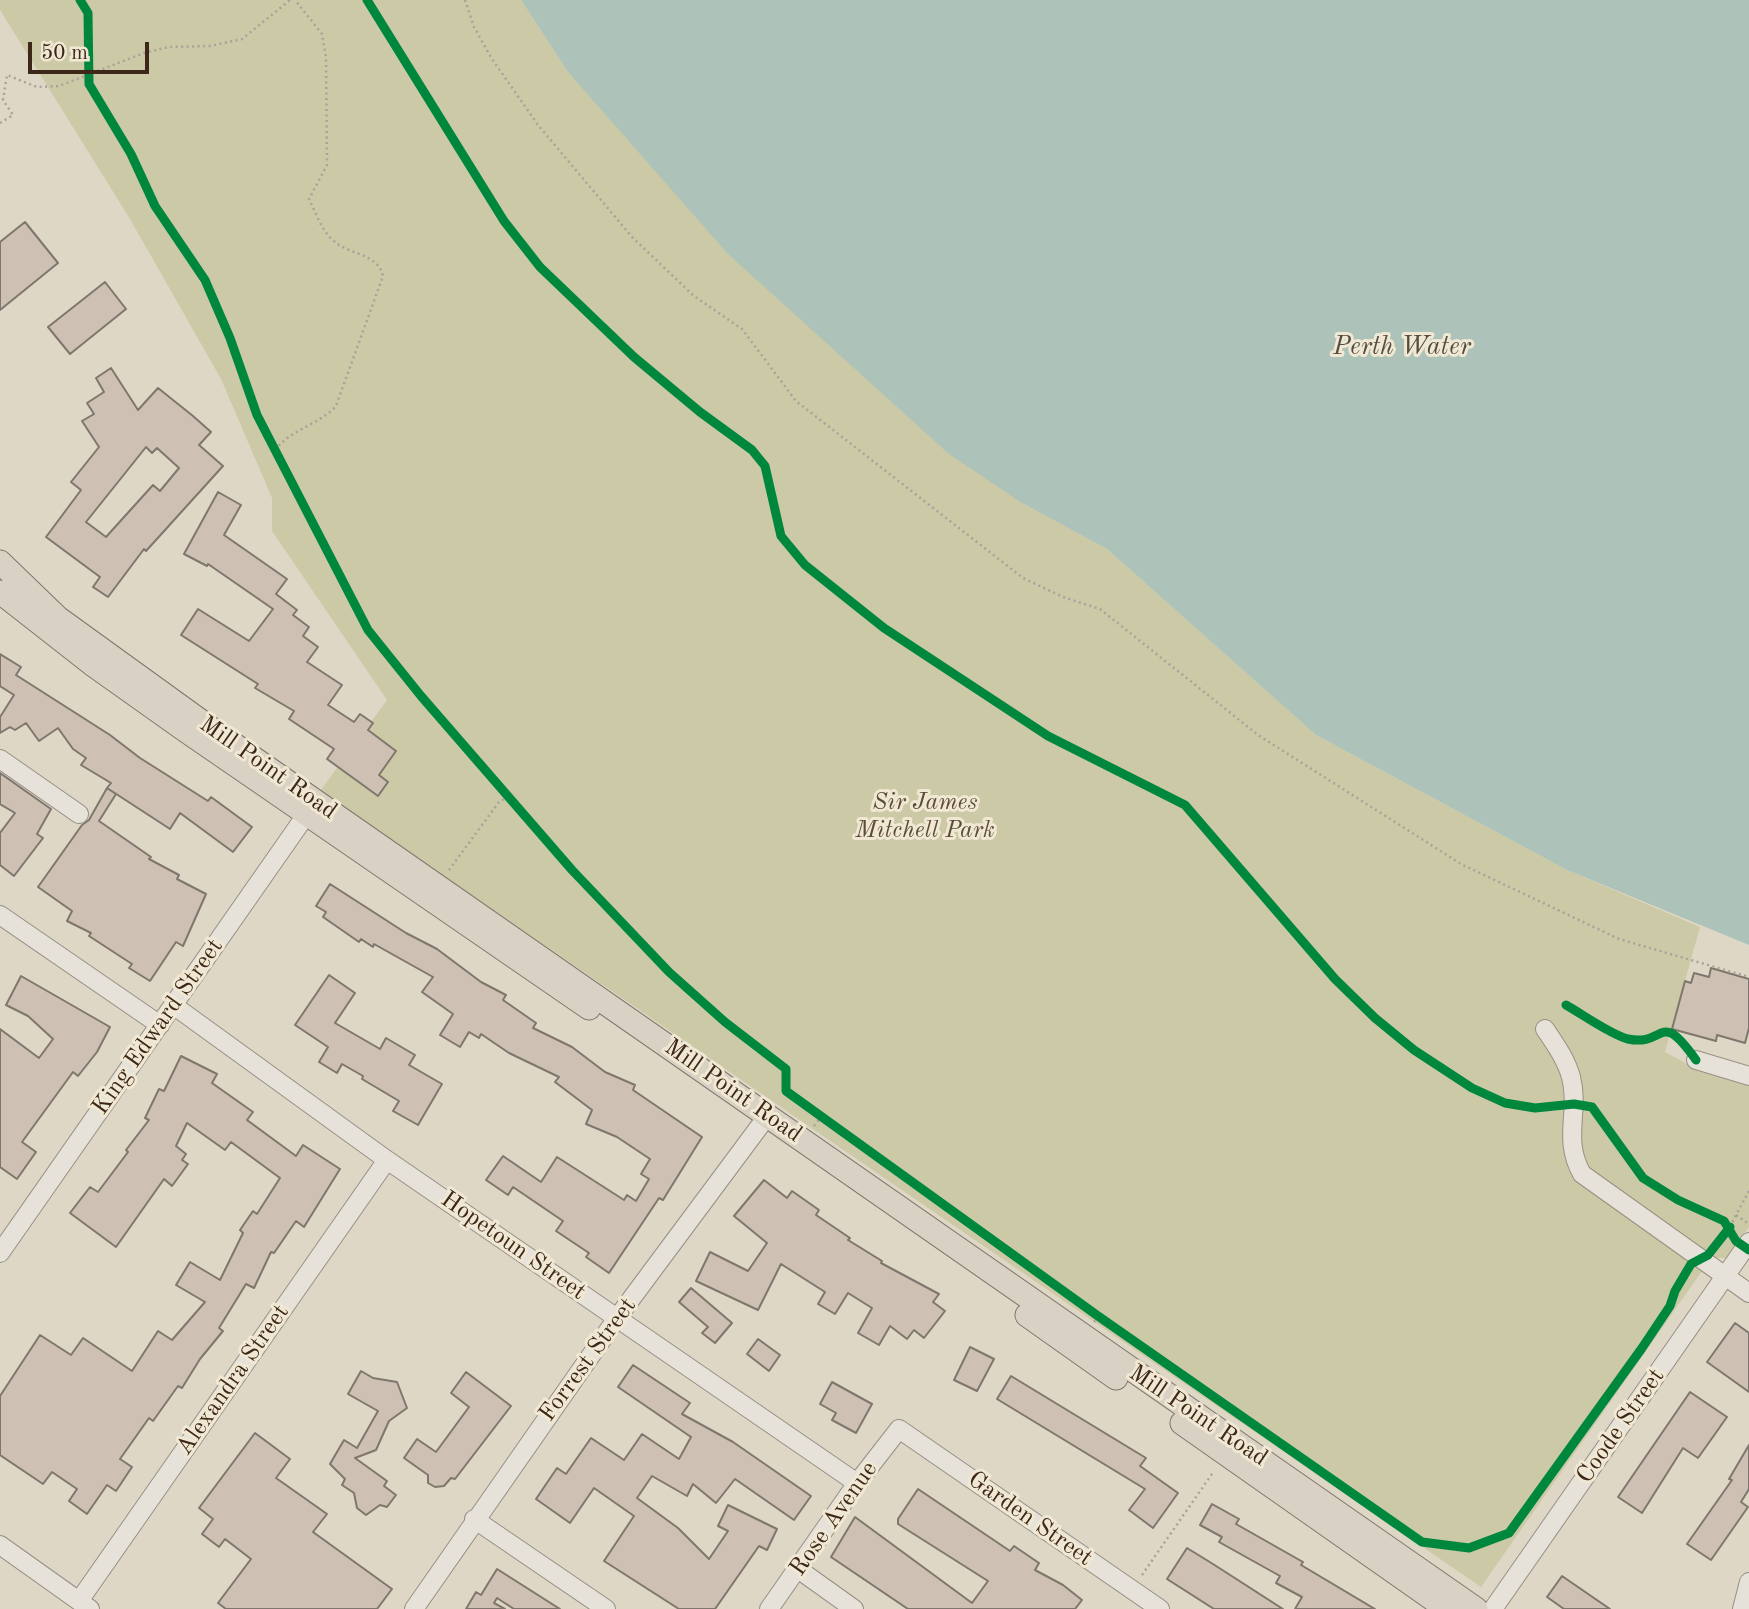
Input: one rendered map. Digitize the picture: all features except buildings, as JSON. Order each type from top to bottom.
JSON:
[{"type":"main road","name":"Mill Point Road","points":[[3,579],[311,808],[1476,1609]]},
{"type":"main road","name":"Mill Point Road","points":[[764,1120],[1226,1454],[1443,1607]]},
{"type":"street","points":[[0,759],[79,814]]},
{"type":"street","name":"King Edward Street","points":[[1,1248],[311,808]]},
{"type":"street","points":[[0,915],[160,1025]]},
{"type":"street","name":"Hopetoun Street","points":[[173,1005],[387,1160],[857,1483]]},
{"type":"street","points":[[1545,1029],[1559,1049],[1571,1078],[1574,1104],[1570,1142],[1574,1160],[1582,1174],[1749,1293]]},
{"type":"street","points":[[1696,1060],[1749,1076]]},
{"type":"street","name":"Forrest Street","points":[[414,1609],[474,1519],[617,1318],[764,1120]]},
{"type":"street","name":"Alexandra Street","points":[[84,1605],[387,1160]]},
{"type":"street","name":"Coode Street","points":[[1493,1609],[1747,1245]]},
{"type":"street","name":"Rose Avenue","points":[[769,1609],[857,1483],[899,1429]]},
{"type":"street","name":"Garden Street","points":[[899,1429],[1160,1609]]},
{"type":"street","points":[[474,1519],[606,1609]]},
{"type":"street","points":[[0,1545],[84,1605]]},
{"type":"street","points":[[798,1569],[854,1609]]},
{"type":"street","points":[[1742,1609],[1749,1582]]},
{"type":"path","points":[[0,123],[13,115],[3,100],[7,75],[37,87],[89,80],[156,50],[210,46],[242,38],[290,0]]},
{"type":"path","points":[[275,450],[299,429],[324,420],[336,406],[365,334],[381,284],[381,268],[373,261],[334,242],[309,199],[327,165],[324,41],[295,0]]},
{"type":"path","points":[[465,0],[474,27],[492,59],[538,125],[632,237],[694,296],[742,329],[796,401],[1023,578],[1063,597],[1100,609],[1258,736],[1461,864],[1619,939],[1749,976]]},
{"type":"path","points":[[88,65],[89,80]]},
{"type":"path","points":[[269,438],[282,462]]},
{"type":"path","points":[[499,786],[517,807]]},
{"type":"path","points":[[447,872],[499,802],[508,796]]},
{"type":"path","points":[[813,1110],[833,1124]]},
{"type":"path","points":[[1723,1236],[1727,1224],[1736,1215],[1749,1191]]},
{"type":"path","points":[[1736,1215],[1749,1224]]},
{"type":"path","points":[[1727,1224],[1736,1241],[1747,1245]]},
{"type":"path","points":[[1087,1307],[1108,1322]]},
{"type":"path","points":[[1132,1589],[1226,1454]]},
{"type":"green space","name":"Sir James Mitchell Park","points":[[0,0],[521,0],[568,72],[1022,503],[1107,549],[1316,735],[1567,870],[1700,927],[1665,1052],[1699,1070],[1749,1083],[1749,1227],[1727,1258],[1711,1258],[1481,1587],[320,791],[387,700],[272,531],[272,498],[221,379],[130,219],[0,10]]},
{"type":"water","name":"Perth Water","points":[[521,0],[1749,0],[1749,945],[1567,870],[1316,735],[1107,549],[1022,503],[949,454],[728,254],[568,72]]},
{"type":"cycle path","points":[[80,0],[88,13],[89,84],[131,154],[155,206],[205,280],[230,338],[257,415],[368,630],[421,696],[572,870],[669,972],[725,1022],[786,1069],[786,1091],[1098,1316],[1422,1542],[1469,1548],[1509,1533],[1642,1348],[1670,1306],[1675,1291],[1691,1264],[1708,1255],[1730,1227]]},
{"type":"cycle path","points":[[367,0],[504,221],[540,267],[634,357],[700,412],[752,450],[765,466],[781,536],[805,565],[884,628],[1048,736],[1185,805],[1335,979],[1375,1018],[1414,1050],[1472,1088],[1505,1103],[1535,1108],[1574,1104],[1592,1107],[1643,1178],[1678,1200],[1724,1221],[1736,1241],[1749,1250]]},
{"type":"cycle path","points":[[1566,1005],[1605,1029],[1628,1039],[1641,1040],[1668,1032],[1675,1035],[1696,1060]]}]
